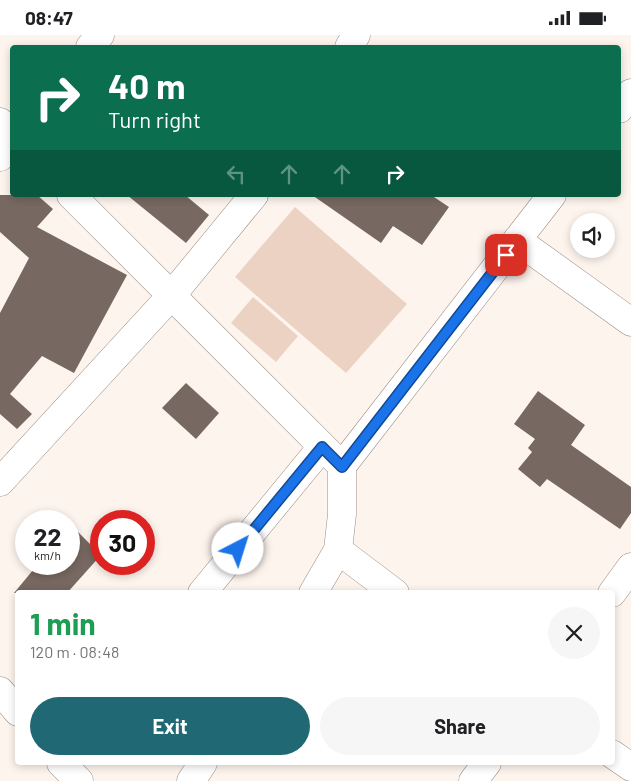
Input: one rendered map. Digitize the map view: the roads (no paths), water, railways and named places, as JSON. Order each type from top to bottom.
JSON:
[{"type":"street","points":[[92,45],[100,35]]},
{"type":"street","points":[[621,106],[631,93]]},
{"type":"street","points":[[0,122],[10,134]]},
{"type":"street","points":[[0,157],[10,146]]},
{"type":"street","points":[[73,197],[342,467]]},
{"type":"street","points":[[0,482],[171,296],[252,197]]},
{"type":"street","points":[[315,590],[338,550],[342,514],[342,467],[550,197]]},
{"type":"street","points":[[517,240],[631,322]]},
{"type":"street","points":[[204,590],[322,447]]},
{"type":"street","points":[[338,550],[391,590]]},
{"type":"street","points":[[614,590],[631,567]]},
{"type":"street","points":[[0,691],[15,708]]},
{"type":"street","points":[[615,756],[631,767]]},
{"type":"street","points":[[64,765],[79,781]]},
{"type":"street","points":[[191,781],[202,765]]},
{"type":"street","points":[[474,781],[486,765]]}]
